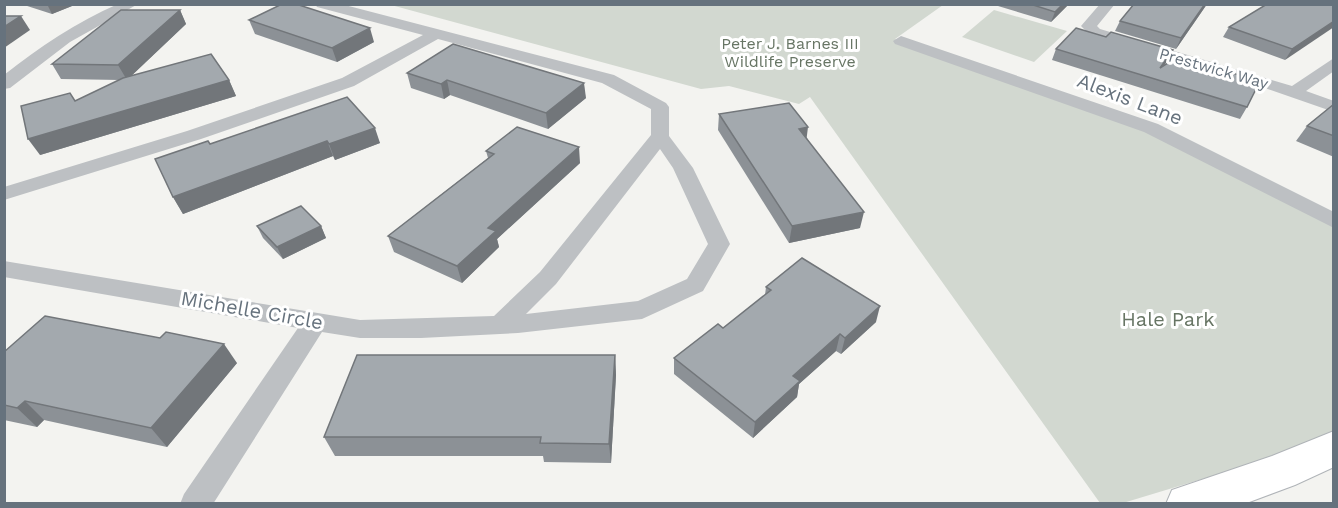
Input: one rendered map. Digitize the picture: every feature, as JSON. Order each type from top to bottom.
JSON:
[{"type":"street","points":[[4,84],[42,52],[112,12],[131,4]]},
{"type":"street","points":[[322,4],[608,79],[660,107],[660,136],[548,278],[501,325]]},
{"type":"street","name":"Prestwick Way","points":[[1108,4],[1089,26],[1095,32],[1294,92],[1334,107]]},
{"type":"street","points":[[4,194],[194,135],[348,82],[436,34]]},
{"type":"street","name":"Alexis Lane","points":[[901,41],[1151,128],[1334,221]]},
{"type":"street","points":[[1294,92],[1334,63]]},
{"type":"street","name":"Michelle Circle","points":[[4,269],[360,329],[501,325],[642,310],[695,285],[719,244],[683,168],[660,136]]},
{"type":"street","points":[[195,504],[316,321]]},
{"type":"street","points":[[1187,504],[1280,472],[1334,448]]},
{"type":"green space","name":"Hale Park","points":[[391,5],[943,5],[895,39],[1116,115],[1333,221],[1333,431],[1265,460],[1123,503],[1100,503],[810,97],[799,104],[729,86],[701,89]]},
{"type":"green space","points":[[994,10],[1067,31],[1034,62],[962,37]]},
{"type":"building","points":[[282,4],[296,4],[370,28],[332,48],[249,20]]},
{"type":"building","points":[[1030,4],[1063,4],[1055,12]]},
{"type":"building","points":[[1134,4],[1205,4],[1181,38],[1120,21]]},
{"type":"building","points":[[1267,4],[1334,4],[1334,21],[1292,49],[1229,27]]},
{"type":"building","points":[[121,10],[180,10],[118,65],[52,64]]},
{"type":"building","points":[[4,16],[21,16],[4,27]]},
{"type":"building","points":[[1076,28],[1106,37],[1111,32],[1173,50],[1160,68],[1177,57],[1260,81],[1247,107],[1056,49]]},
{"type":"building","points":[[453,44],[584,83],[546,113],[447,80],[441,84],[407,73]]},
{"type":"building","points":[[211,54],[229,80],[28,139],[21,106],[70,93],[75,101],[123,78]]},
{"type":"building","points":[[347,97],[375,128],[329,144],[327,141],[173,197],[155,159],[208,141],[210,144]]},
{"type":"building","points":[[789,103],[808,127],[799,129],[864,212],[792,226],[719,114]]},
{"type":"building","points":[[1334,104],[1334,136],[1307,126]]},
{"type":"building","points":[[517,127],[579,147],[488,228],[496,231],[457,266],[388,236],[494,154],[486,151]]},
{"type":"building","points":[[301,206],[321,226],[277,247],[257,226]]},
{"type":"building","points":[[802,258],[880,306],[845,338],[840,334],[793,376],[800,381],[755,422],[674,358],[718,324],[723,328],[771,290],[766,287]]},
{"type":"building","points":[[45,316],[160,338],[166,332],[224,344],[151,428],[25,401],[17,408],[4,405],[4,352]]},
{"type":"building","points":[[357,355],[615,355],[609,444],[540,443],[541,437],[324,437]]},
{"type":"park label","name":"Peter J. Barnes III Wildlife Preserve","points":[[790,52]]}]
